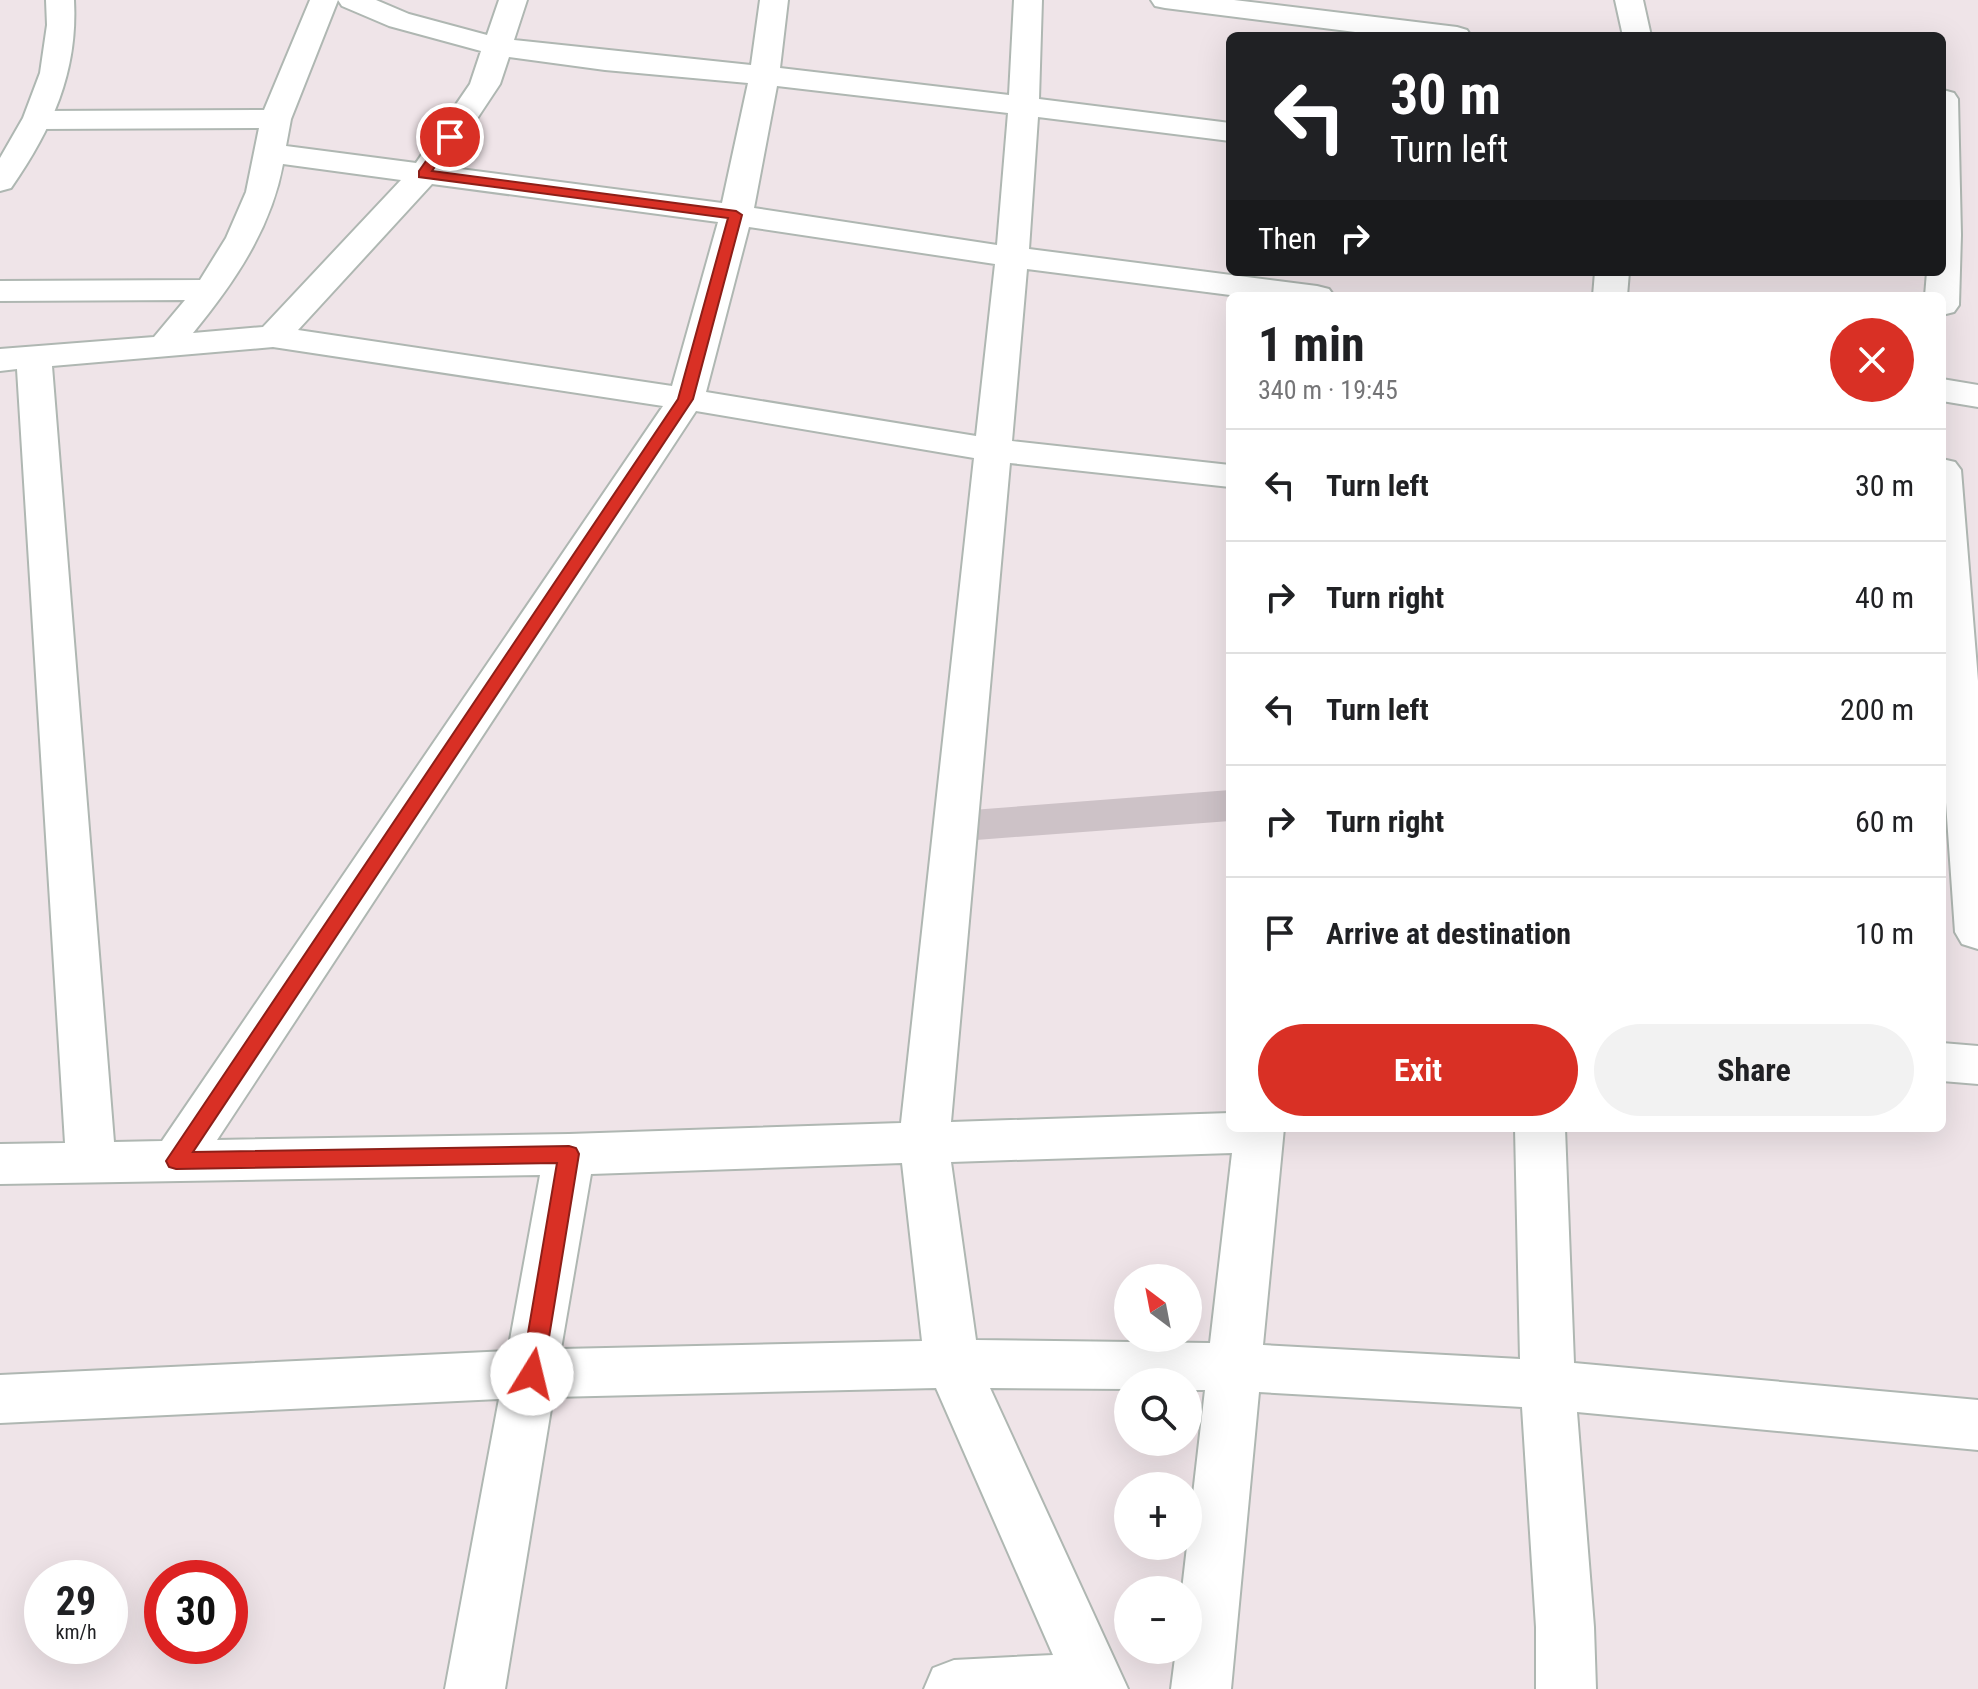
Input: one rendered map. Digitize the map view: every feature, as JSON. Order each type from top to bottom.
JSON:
[{"type":"street","points":[[0,181],[39,120],[57,71],[63,28],[60,0]]},
{"type":"street","points":[[164,347],[211,290],[242,238],[262,192],[276,119],[324,0]]},
{"type":"street","points":[[352,0],[388,16],[499,48],[764,75],[1226,131]]},
{"type":"street","points":[[273,337],[424,174],[485,84],[513,0]]},
{"type":"street","points":[[176,1161],[686,399],[736,215],[764,75],[774,0]]},
{"type":"street","points":[[954,1689],[1096,1685],[952,1364],[924,1144],[1012,257],[1024,106],[1028,0]]},
{"type":"street","points":[[1165,0],[1425,32]]},
{"type":"street","points":[[1629,0],[1636,32]]},
{"type":"street","points":[[1946,189],[1950,100]]},
{"type":"street","points":[[39,120],[276,119]]},
{"type":"street","points":[[270,153],[1282,292]]},
{"type":"street","points":[[1946,234],[1978,239]]},
{"type":"street","points":[[0,291],[211,290]]},
{"type":"street","points":[[91,1164],[17,359],[273,337],[686,399],[991,450],[1226,476]]},
{"type":"street","points":[[1946,391],[1978,396]]},
{"type":"street","points":[[1946,500],[1956,574],[1963,790],[1978,932]]},
{"type":"street","points":[[1946,1062],[1978,1065]]},
{"type":"street","points":[[0,1164],[569,1154],[1226,1131]]},
{"type":"street","points":[[1201,1689],[1259,1132]]},
{"type":"street","points":[[1540,1132],[1548,1384],[1565,1627],[1566,1689]]},
{"type":"street","points":[[475,1689],[569,1154]]},
{"type":"street","points":[[0,1399],[395,1377],[952,1364],[1236,1367],[1548,1384],[1978,1425]]},
{"type":"building","points":[[1226,790],[1226,821],[976,840],[972,810]]},
{"type":"route","points":[[450,137],[424,174],[736,215],[686,399],[176,1161],[569,1154],[532,1374]]}]
